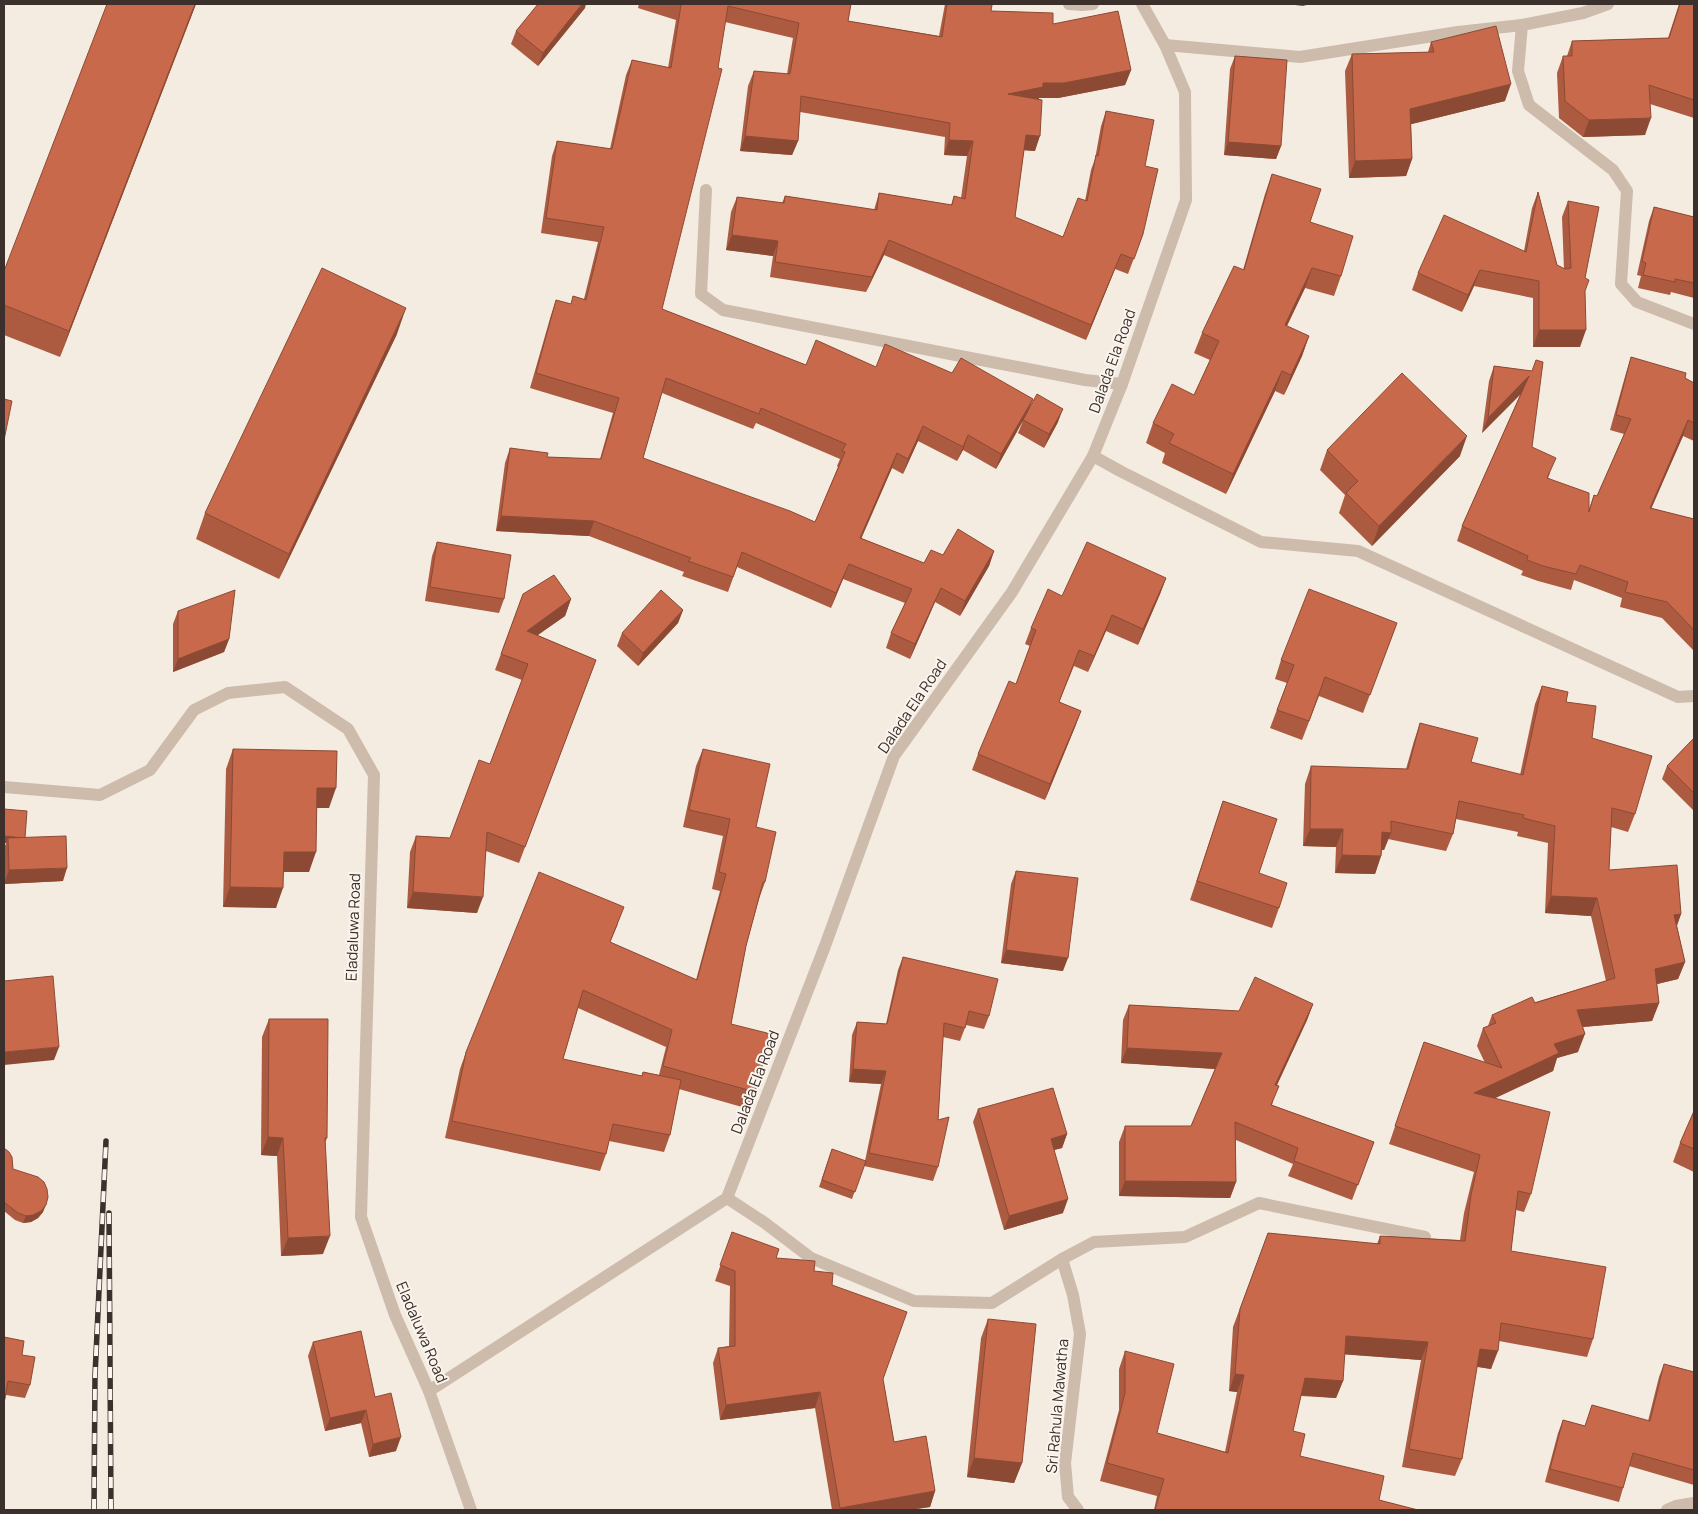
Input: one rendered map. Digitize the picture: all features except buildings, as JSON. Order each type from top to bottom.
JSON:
[{"type":"street","points":[[1069,4],[1093,4]]},
{"type":"street","name":"Dalada Ela Road","points":[[727,1198],[825,946],[894,756],[1012,592],[1093,456],[1122,384],[1186,200],[1185,92],[1165,46],[1142,4]]},
{"type":"street","points":[[1165,46],[1300,57],[1458,32],[1522,25],[1583,13],[1608,4]]},
{"type":"street","points":[[1522,25],[1518,71],[1529,105],[1613,170],[1627,191],[1621,284],[1636,302],[1694,324]]},
{"type":"street","points":[[706,190],[701,294],[724,310],[1084,380],[1122,384]]},
{"type":"street","points":[[1093,456],[1261,542],[1358,551],[1678,697],[1694,696]]},
{"type":"street","name":"Eladaluwa Road","points":[[4,787],[100,795],[150,770],[194,710],[228,693],[286,687],[348,730],[374,775],[361,1217],[395,1315],[429,1391],[471,1510]]},
{"type":"street","points":[[429,1391],[727,1198],[766,1223],[811,1258],[914,1301],[992,1303],[1062,1259],[1094,1242],[1186,1237],[1259,1203],[1425,1237]]},
{"type":"street","name":"Sri Rahula Mawatha","points":[[1062,1259],[1080,1334],[1065,1463],[1068,1497],[1078,1510]]},
{"type":"street","points":[[1667,1510],[1676,1506],[1694,1503]]},
{"type":"railway","points":[[94,1510],[95,1376],[106,1141]]},
{"type":"railway","points":[[109,1213],[111,1510]]}]
